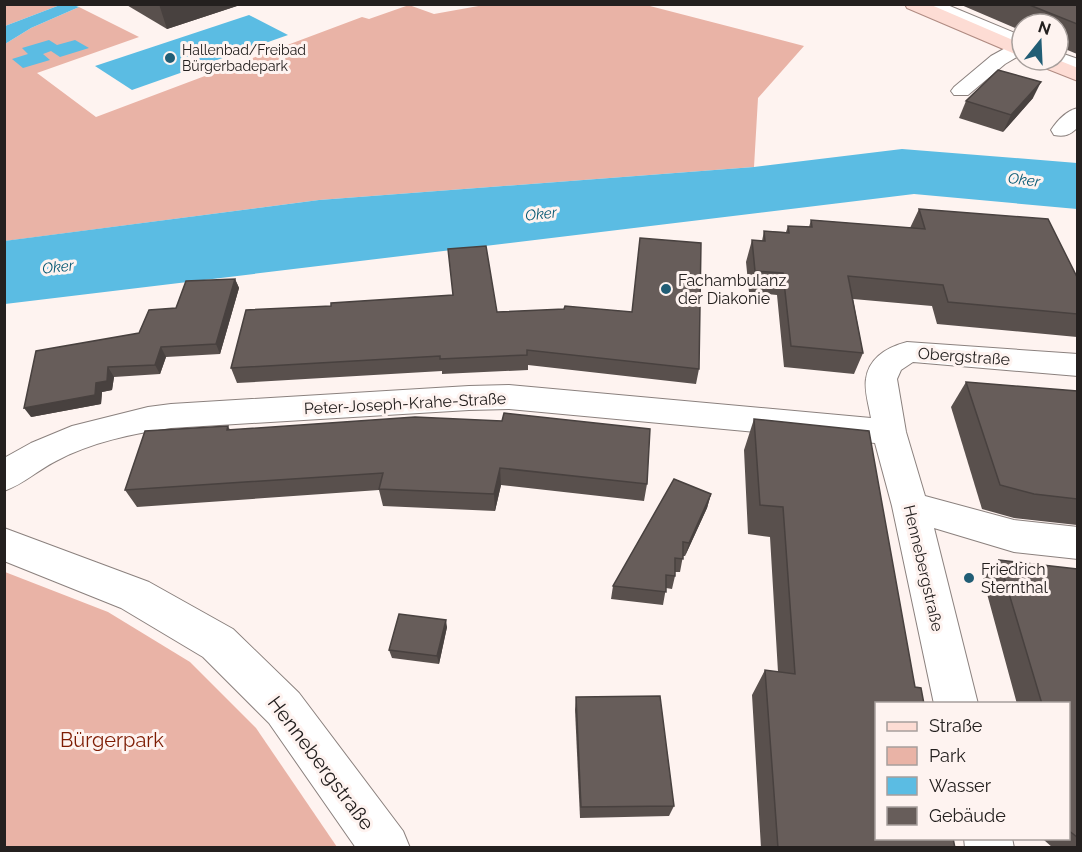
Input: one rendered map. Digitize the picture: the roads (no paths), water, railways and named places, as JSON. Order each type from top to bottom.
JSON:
[{"type":"main road","points":[[913,4],[1010,44]]},
{"type":"street","points":[[929,4],[1010,43]]},
{"type":"street","points":[[961,91],[998,60],[1010,53]]},
{"type":"street","points":[[1062,130],[1077,114]]},
{"type":"street","name":"Obergstraße","points":[[889,432],[881,380],[888,363],[907,352],[931,352],[1077,365]]},
{"type":"street","name":"Peter-Joseph-Krahe-Straße","points":[[4,477],[35,455],[85,433],[137,421],[171,416],[445,399],[509,397],[889,432]]},
{"type":"street","name":"Hennebergstraße","points":[[889,432],[910,506],[956,702]]},
{"type":"street","points":[[910,506],[984,529],[1061,543],[1077,543]]},
{"type":"street","name":"Hennebergstraße","points":[[4,544],[135,595],[218,643],[284,708],[386,848]]},
{"type":"water","points":[[60,5],[79,7],[31,28],[5,44],[5,26]]},
{"type":"water","name":"Hallenbad/Freibad Bürgerbadepark","points":[[249,15],[288,35],[132,90],[95,66]]},
{"type":"water","points":[[49,40],[57,45],[75,40],[89,48],[60,57],[51,51],[43,54],[50,60],[23,68],[12,59],[28,54],[22,48]]},
{"type":"water","name":"Oker","points":[[902,149],[1077,163],[1077,209],[914,194],[5,304],[4,241],[319,200],[754,167]]},
{"type":"place","name":"Hallenbad/Freibad Bürgerbadepark","points":[[170,58]]},
{"type":"place","name":"Fachambulanz der Diakonie","points":[[666,289]]},
{"type":"place","name":"Friedrich Sternthal","points":[[969,578]]},
{"type":"park label","name":"Bürgerpark","points":[[112,740]]}]
